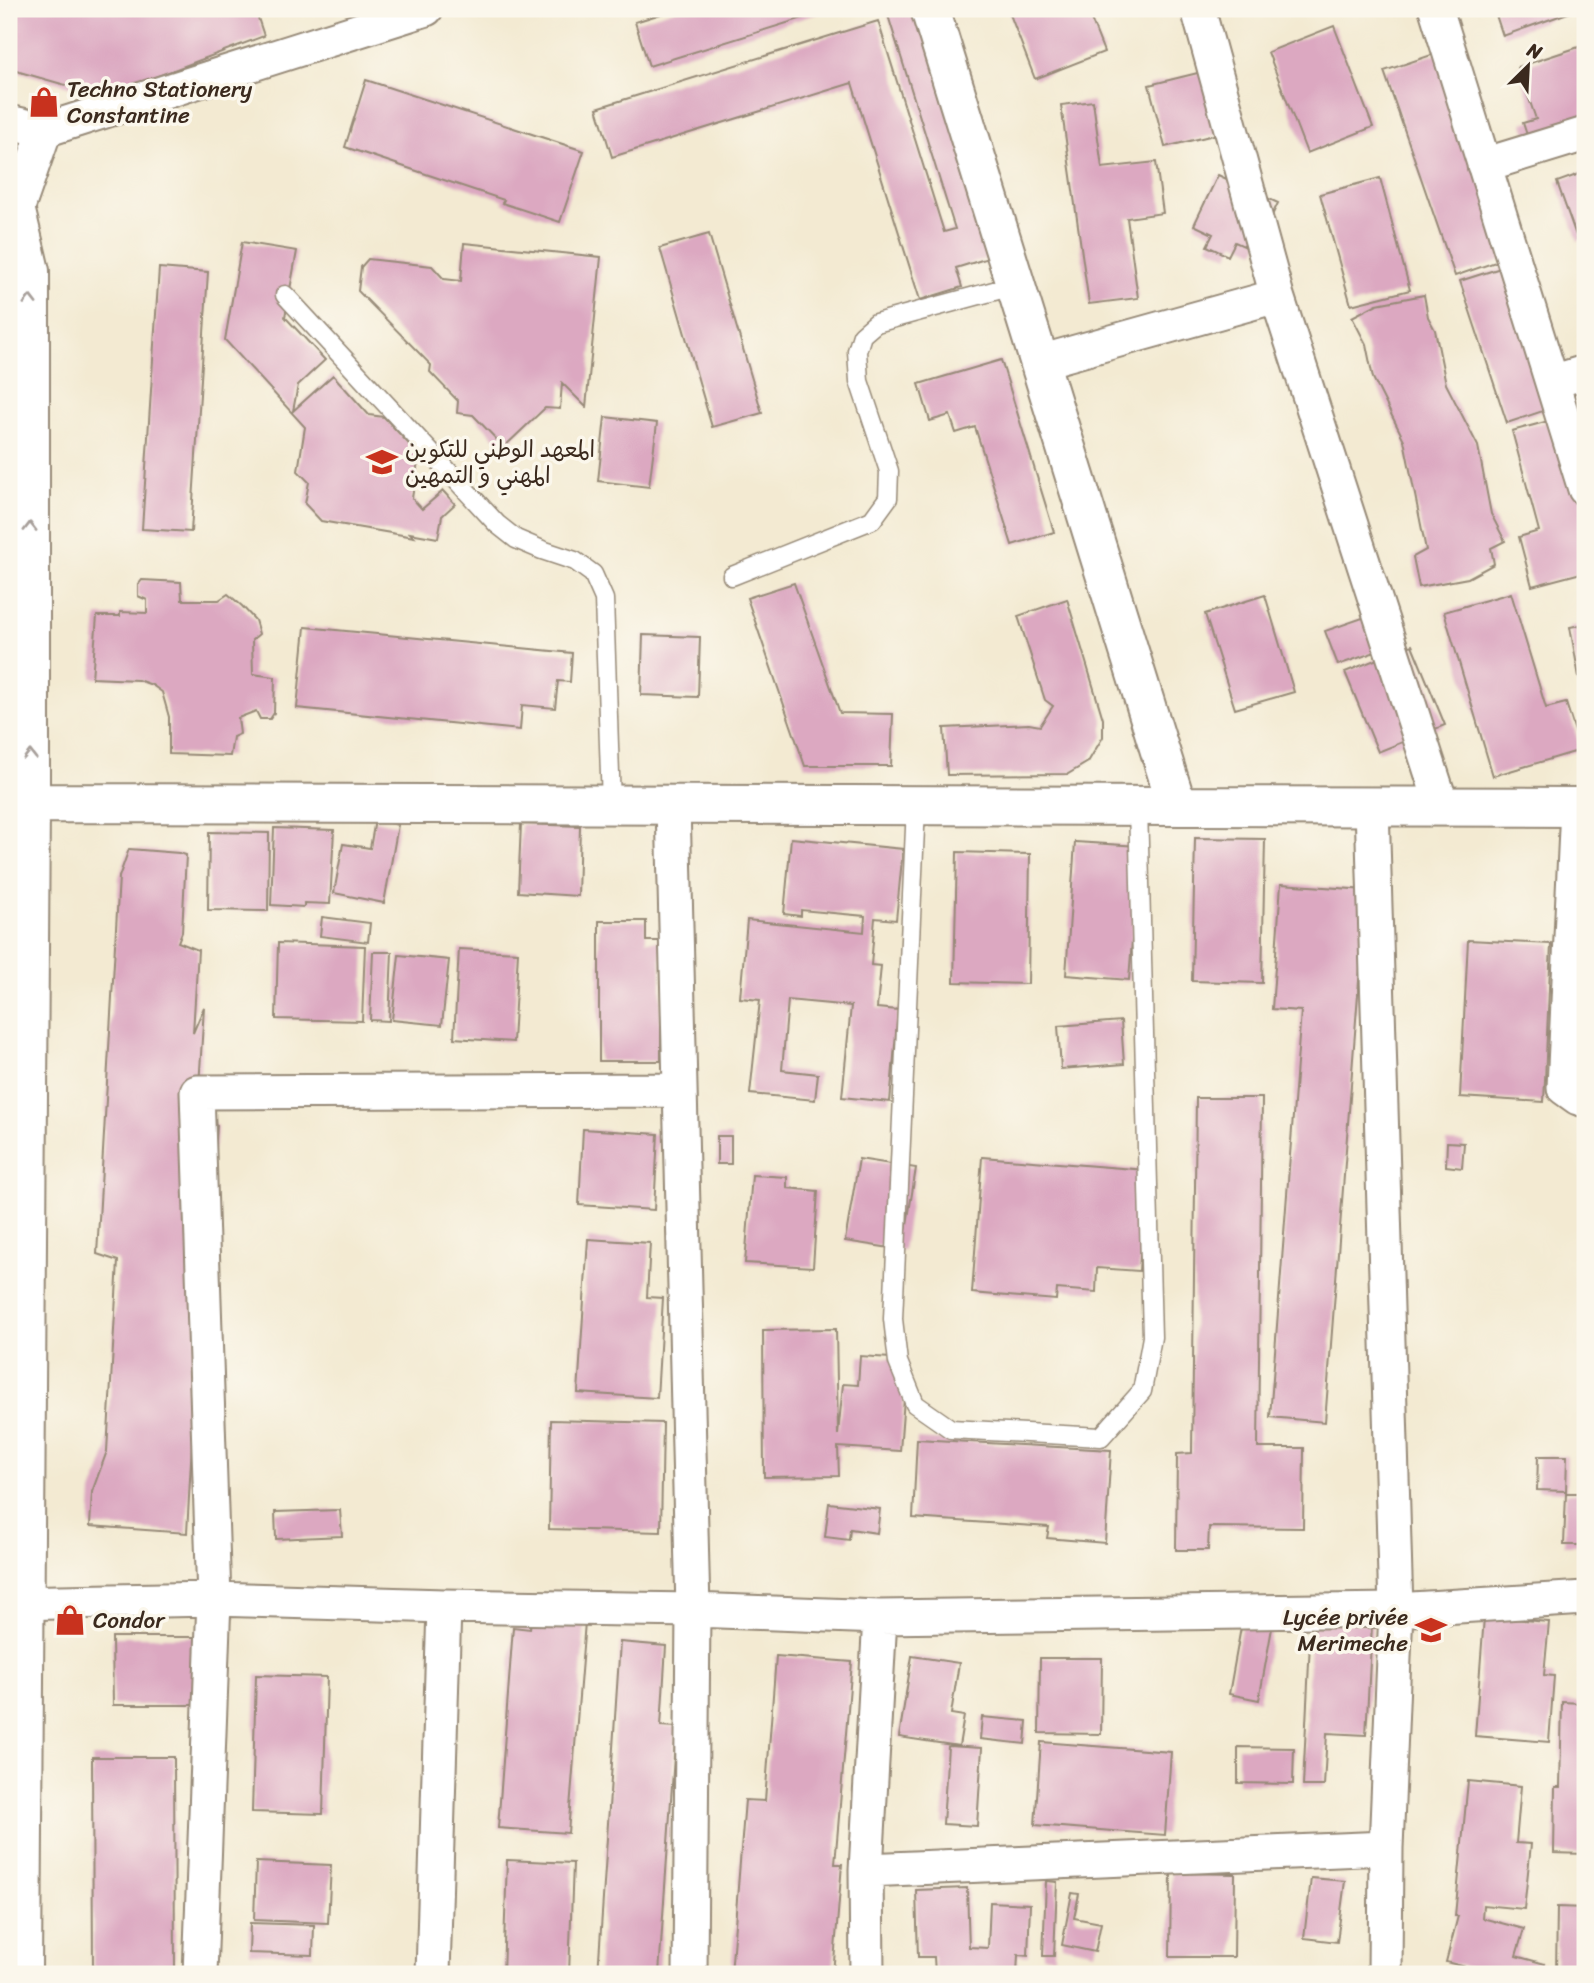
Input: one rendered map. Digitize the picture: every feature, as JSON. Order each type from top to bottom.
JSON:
[{"type":"main road","points":[[930,9],[1177,806]]},
{"type":"main road","points":[[12,197],[30,271],[19,804],[16,1603],[22,1974]]},
{"type":"main road","points":[[19,804],[1581,807]]},
{"type":"street","points":[[9,122],[45,130],[426,9]]},
{"type":"street","points":[[1198,9],[1277,296],[1442,806]]},
{"type":"street","points":[[1436,9],[1585,489]]},
{"type":"street","points":[[12,197],[45,130]]},
{"type":"street","points":[[1484,165],[1585,134]]},
{"type":"street","points":[[1040,362],[1277,296]]},
{"type":"street","points":[[1552,382],[1585,372]]},
{"type":"street","points":[[673,805],[693,1610],[690,1974]]},
{"type":"street","points":[[1372,806],[1396,1610],[1386,1848],[1385,1974]]},
{"type":"street","points":[[1581,807],[1564,1088],[1585,1100]]},
{"type":"street","points":[[200,1974],[214,1600],[197,1092],[679,1090]]},
{"type":"street","points":[[16,1603],[214,1600],[693,1610],[880,1617],[1396,1610],[1585,1598]]},
{"type":"street","points":[[433,1974],[444,1606]]},
{"type":"street","points":[[867,1974],[866,1870],[880,1617]]},
{"type":"street","points":[[866,1870],[1386,1848]]},
{"type":"lane","points":[[732,576],[872,520],[888,498],[889,471],[859,381],[857,351],[862,335],[876,323],[1016,285]]},
{"type":"lane","points":[[285,295],[497,524],[516,539],[575,561],[593,573],[604,598],[611,804]]},
{"type":"lane","points":[[916,806],[893,1319],[898,1362],[915,1404],[951,1429],[1101,1437],[1142,1391],[1152,1337],[1138,806]]},
{"type":"building","points":[[9,9],[153,9],[159,13],[172,9],[255,9],[264,36],[134,85],[90,92],[9,69]]},
{"type":"building","points":[[677,9],[832,9],[649,66],[635,22]]},
{"type":"building","points":[[886,9],[935,9],[1011,251],[956,268],[962,287],[920,300],[852,83],[612,157],[597,108],[878,21],[944,232],[955,229]]},
{"type":"building","points":[[1008,9],[1087,9],[1104,52],[1035,79]]},
{"type":"building","points":[[1494,9],[1579,9],[1503,36]]},
{"type":"building","points":[[1334,26],[1373,127],[1307,153],[1268,52]]},
{"type":"building","points":[[1585,45],[1585,120],[1528,138],[1523,123],[1536,119],[1518,67]]},
{"type":"building","points":[[1449,49],[1519,254],[1455,276],[1384,71]]},
{"type":"building","points":[[1222,67],[1238,129],[1165,147],[1149,85]]},
{"type":"building","points":[[366,80],[584,151],[560,222],[502,203],[504,200],[345,147]]},
{"type":"building","points":[[1093,101],[1102,168],[1156,162],[1163,213],[1127,218],[1138,298],[1089,304],[1061,105]]},
{"type":"building","points":[[1585,172],[1585,239],[1578,241],[1557,182]]},
{"type":"building","points":[[1218,175],[1278,203],[1255,251],[1235,242],[1228,256],[1207,246],[1213,234],[1194,225]]},
{"type":"building","points":[[1380,178],[1410,290],[1351,305],[1320,194]]},
{"type":"building","points":[[709,234],[762,413],[712,427],[660,248]]},
{"type":"building","points":[[242,242],[297,251],[285,317],[325,360],[298,385],[293,411],[333,375],[369,415],[384,417],[419,455],[412,498],[422,509],[443,491],[455,504],[442,516],[438,538],[410,533],[414,537],[321,521],[305,504],[309,482],[298,471],[305,427],[225,340]]},
{"type":"building","points":[[464,243],[601,257],[586,407],[562,383],[560,409],[545,408],[504,447],[473,415],[457,413],[458,401],[430,372],[431,365],[358,291],[361,267],[368,259],[432,266],[444,279],[461,281]]},
{"type":"building","points":[[1513,264],[1573,401],[1507,423],[1460,281]]},
{"type":"building","points":[[159,268],[208,272],[191,532],[142,529]]},
{"type":"building","points":[[1424,295],[1428,317],[1435,330],[1446,384],[1478,446],[1491,514],[1505,541],[1491,548],[1494,564],[1468,578],[1419,587],[1413,557],[1426,550],[1404,440],[1373,378],[1366,344],[1352,317],[1377,304]]},
{"type":"building","points":[[1001,360],[1054,532],[1012,545],[975,427],[956,433],[950,415],[930,421],[919,384]]},
{"type":"building","points":[[1567,416],[1585,482],[1585,572],[1532,586],[1519,537],[1539,531],[1512,431]]},
{"type":"building","points":[[605,417],[657,423],[649,487],[598,481]]},
{"type":"building","points":[[142,580],[181,582],[182,600],[219,600],[228,594],[255,620],[259,634],[252,640],[253,674],[275,677],[274,713],[270,719],[260,719],[256,711],[238,718],[240,734],[233,737],[230,756],[169,754],[169,717],[162,692],[138,680],[92,678],[97,616],[120,616],[120,612],[147,613],[147,600],[138,596],[138,585]]},
{"type":"building","points":[[794,583],[840,713],[893,714],[891,766],[805,766],[747,598]]},
{"type":"building","points":[[1511,593],[1546,708],[1566,703],[1581,750],[1493,776],[1444,612]]},
{"type":"building","points":[[1265,595],[1294,692],[1235,709],[1205,614]]},
{"type":"building","points":[[1067,599],[1103,719],[1103,737],[1088,762],[1068,774],[947,775],[944,728],[1029,724],[1040,726],[1053,706],[1045,700],[1018,616]]},
{"type":"building","points":[[1374,614],[1387,648],[1338,665],[1325,631]]},
{"type":"building","points":[[1585,624],[1585,676],[1579,677],[1570,627]]},
{"type":"building","points":[[305,627],[572,653],[570,682],[558,681],[555,708],[522,705],[520,730],[297,708]]},
{"type":"building","points":[[643,635],[700,637],[698,697],[641,695]]},
{"type":"building","points":[[1412,645],[1445,725],[1378,752],[1345,672]]},
{"type":"building","points":[[375,820],[398,825],[384,903],[334,893],[343,844],[370,848]]},
{"type":"building","points":[[521,824],[580,826],[578,896],[518,892]]},
{"type":"building","points":[[274,828],[334,830],[330,904],[304,903],[304,907],[271,905]]},
{"type":"building","points":[[209,832],[269,833],[268,911],[208,910]]},
{"type":"building","points":[[791,838],[903,849],[896,920],[875,918],[871,965],[881,966],[877,1008],[898,1010],[890,1102],[842,1097],[851,1006],[788,1000],[782,1070],[818,1074],[815,1100],[750,1094],[760,1000],[740,998],[747,920],[864,932],[865,916],[801,910],[801,916],[784,914]]},
{"type":"building","points":[[1195,838],[1265,839],[1262,983],[1192,981]]},
{"type":"building","points":[[1075,842],[1139,846],[1129,980],[1066,975]]},
{"type":"building","points":[[129,849],[186,855],[182,932],[178,942],[198,950],[193,1033],[204,1007],[197,1118],[217,1126],[216,1141],[206,1170],[187,1533],[90,1526],[92,1492],[107,1451],[118,1261],[97,1254],[119,877]]},
{"type":"building","points":[[957,852],[1030,854],[1028,984],[954,982]]},
{"type":"building","points":[[1281,884],[1366,890],[1325,1422],[1270,1417],[1301,1011],[1272,1009]]},
{"type":"building","points":[[322,917],[370,923],[368,942],[320,936]]},
{"type":"building","points":[[599,921],[646,921],[646,941],[661,941],[661,1061],[599,1061]]},
{"type":"building","points":[[1468,940],[1551,944],[1544,1102],[1460,1097]]},
{"type":"building","points":[[278,943],[365,946],[362,1021],[276,1019]]},
{"type":"building","points":[[459,949],[518,952],[513,1042],[454,1038]]},
{"type":"building","points":[[373,952],[392,952],[389,1021],[370,1020]]},
{"type":"building","points":[[399,955],[449,960],[442,1025],[392,1020]]},
{"type":"building","points":[[1121,1021],[1124,1064],[1061,1069],[1058,1026]]},
{"type":"building","points":[[1196,1098],[1262,1098],[1258,1448],[1304,1448],[1303,1528],[1209,1527],[1208,1550],[1176,1550],[1177,1454],[1192,1453]]},
{"type":"building","points":[[583,1129],[658,1134],[654,1210],[579,1205]]},
{"type":"building","points":[[717,1136],[731,1136],[731,1164],[717,1164]]},
{"type":"building","points":[[1447,1142],[1464,1143],[1462,1168],[1446,1166]]},
{"type":"building","points":[[982,1157],[1146,1170],[1139,1271],[1097,1268],[1096,1292],[1057,1289],[1056,1300],[972,1293]]},
{"type":"building","points":[[859,1159],[916,1168],[903,1250],[845,1241]]},
{"type":"building","points":[[752,1175],[787,1177],[787,1188],[818,1191],[813,1267],[745,1263]]},
{"type":"building","points":[[588,1239],[650,1243],[647,1297],[663,1298],[657,1398],[578,1393]]},
{"type":"building","points":[[836,1329],[838,1435],[843,1384],[858,1385],[860,1356],[907,1359],[900,1451],[838,1447],[839,1476],[764,1477],[763,1330]]},
{"type":"building","points":[[551,1420],[663,1423],[661,1532],[549,1529]]},
{"type":"building","points":[[917,1439],[1111,1450],[1105,1543],[1047,1538],[1049,1527],[913,1518]]},
{"type":"building","points":[[1538,1456],[1567,1456],[1566,1491],[1537,1490]]},
{"type":"building","points":[[1566,1493],[1585,1493],[1585,1545],[1564,1545]]},
{"type":"building","points":[[829,1503],[880,1509],[877,1533],[850,1529],[849,1540],[825,1537]]},
{"type":"building","points":[[340,1510],[342,1536],[276,1539],[275,1512]]},
{"type":"building","points":[[1484,1617],[1549,1622],[1544,1675],[1554,1676],[1549,1742],[1475,1736]]},
{"type":"building","points":[[531,1619],[585,1622],[568,1833],[498,1828],[513,1627],[530,1629]]},
{"type":"building","points":[[1311,1621],[1372,1624],[1366,1735],[1327,1733],[1324,1786],[1303,1786]]},
{"type":"building","points":[[1242,1622],[1272,1628],[1259,1700],[1229,1694]]},
{"type":"building","points":[[112,1637],[200,1637],[201,1705],[113,1705]]},
{"type":"building","points":[[620,1642],[666,1646],[661,1726],[676,1727],[659,1974],[598,1974]]},
{"type":"building","points":[[776,1656],[852,1662],[835,1864],[842,1864],[833,1974],[731,1974],[745,1800],[765,1801]]},
{"type":"building","points":[[912,1656],[959,1663],[951,1714],[964,1716],[959,1746],[899,1737]]},
{"type":"building","points":[[1040,1658],[1102,1658],[1101,1734],[1039,1733]]},
{"type":"building","points":[[256,1675],[327,1677],[323,1814],[252,1812]]},
{"type":"building","points":[[1562,1702],[1581,1703],[1580,1718],[1585,1718],[1585,1854],[1554,1853],[1555,1787],[1560,1787]]},
{"type":"building","points":[[982,1717],[1027,1721],[1025,1744],[980,1739]]},
{"type":"building","points":[[1041,1742],[1171,1752],[1165,1835],[1035,1825]]},
{"type":"building","points":[[948,1746],[982,1748],[977,1826],[943,1824]]},
{"type":"building","points":[[1238,1747],[1294,1748],[1293,1784],[1238,1783]]},
{"type":"building","points":[[92,1757],[174,1757],[175,1974],[93,1974]]},
{"type":"building","points":[[1468,1781],[1521,1786],[1516,1843],[1531,1844],[1524,1909],[1483,1905],[1482,1918],[1524,1929],[1516,1956],[1545,1964],[1542,1974],[1477,1974],[1478,1970],[1446,1962],[1458,1916],[1455,1916]]},
{"type":"building","points":[[507,1860],[573,1863],[569,1974],[503,1974]]},
{"type":"building","points":[[256,1862],[331,1865],[328,1923],[254,1920]]},
{"type":"building","points":[[1171,1873],[1235,1874],[1234,1957],[1170,1957]]},
{"type":"building","points":[[1311,1878],[1345,1881],[1337,1942],[1304,1938]]},
{"type":"building","points":[[1046,1881],[1057,1882],[1054,1956],[1043,1956]]},
{"type":"building","points":[[967,1888],[969,1947],[988,1948],[990,1902],[1030,1904],[1028,1956],[1018,1955],[1017,1974],[935,1974],[934,1957],[918,1957],[916,1890]]},
{"type":"building","points":[[1072,1893],[1079,1894],[1074,1918],[1101,1923],[1095,1952],[1062,1945]]},
{"type":"building","points":[[1557,1907],[1585,1908],[1585,1974],[1556,1974]]},
{"type":"building","points":[[250,1923],[314,1925],[313,1955],[249,1953]]},
{"type":"place","name":"Techno Stationery Constantine","points":[[44,102]]},
{"type":"place","name":"المعهد الوطني للتكوين المهني و التمهين","points":[[382,462]]},
{"type":"place","name":"Condor","points":[[70,1620]]},
{"type":"place","name":"Lycée privée Merimeche","points":[[1431,1630]]}]
